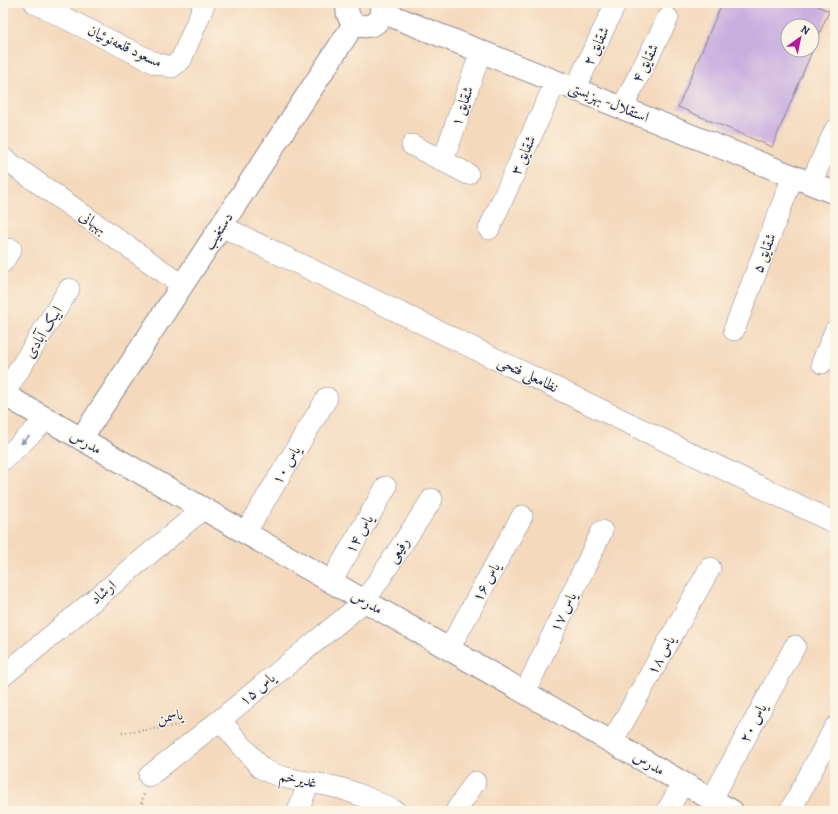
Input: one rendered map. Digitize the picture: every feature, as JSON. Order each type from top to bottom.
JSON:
[{"type":"street","name":"مسعود قلعه‌نوئیان","points":[[35,3],[155,64],[172,67],[181,60],[205,3]]},
{"type":"street","points":[[348,3],[347,14],[350,20],[354,24],[366,27],[377,22],[381,17],[382,8]]},
{"type":"street","name":"شقایق ۲","points":[[566,85],[616,3]]},
{"type":"street","name":"استقلال- بهزیستی","points":[[382,8],[481,51],[835,193]]},
{"type":"street","name":"شقایق ۴","points":[[622,108],[668,18]]},
{"type":"street","name":"دستغیب","points":[[81,439],[354,24]]},
{"type":"street","name":"شقایق ۱","points":[[443,161],[481,51]]},
{"type":"street","name":"شقایق ۳","points":[[489,229],[566,85]]},
{"type":"street","name":"شقایق ۵","points":[[734,330],[802,180],[835,130]]},
{"type":"street","points":[[412,145],[468,174]]},
{"type":"street","name":"بهبهانی","points":[[3,158],[182,285]]},
{"type":"street","name":"نظامعلی فتحی","points":[[221,226],[835,523]]},
{"type":"street","name":"ایبک آبادی","points":[[4,394],[69,290]]},
{"type":"street","points":[[822,363],[835,332]]},
{"type":"street","name":"مدرس","points":[[4,394],[732,811]]},
{"type":"street","name":"یاس ۱۰","points":[[246,533],[327,398]]},
{"type":"street","points":[[3,460],[47,419]]},
{"type":"street","name":"یاس ۱۴","points":[[331,582],[386,487]]},
{"type":"street","name":"رفیعی","points":[[364,601],[432,499]]},
{"type":"street","name":"ارشاد","points":[[3,676],[203,509]]},
{"type":"street","name":"یاس ۱۶","points":[[449,649],[522,516]]},
{"type":"street","name":"یاس ۱۷","points":[[524,692],[602,531]]},
{"type":"street","name":"یاس ۱۸","points":[[612,742],[710,568]]},
{"type":"street","name":"یاس ۱۵","points":[[149,776],[220,720],[364,601]]},
{"type":"street","name":"یاس ۲۰","points":[[712,799],[795,646]]},
{"type":"street","name":"غدیرخم","points":[[220,720],[261,768],[270,773],[281,777],[350,791],[395,811]]},
{"type":"street","points":[[790,811],[835,727]]},
{"type":"street","points":[[298,811],[310,782]]},
{"type":"street","points":[[456,811],[476,782]]},
{"type":"street","points":[[667,811],[683,783]]},
{"type":"path","name":"یاسمن","points":[[122,733],[183,725]]},
{"type":"building","points":[[722,3],[811,3],[829,11],[820,32],[820,18],[780,18],[780,58],[809,58],[772,147],[678,107]]}]
